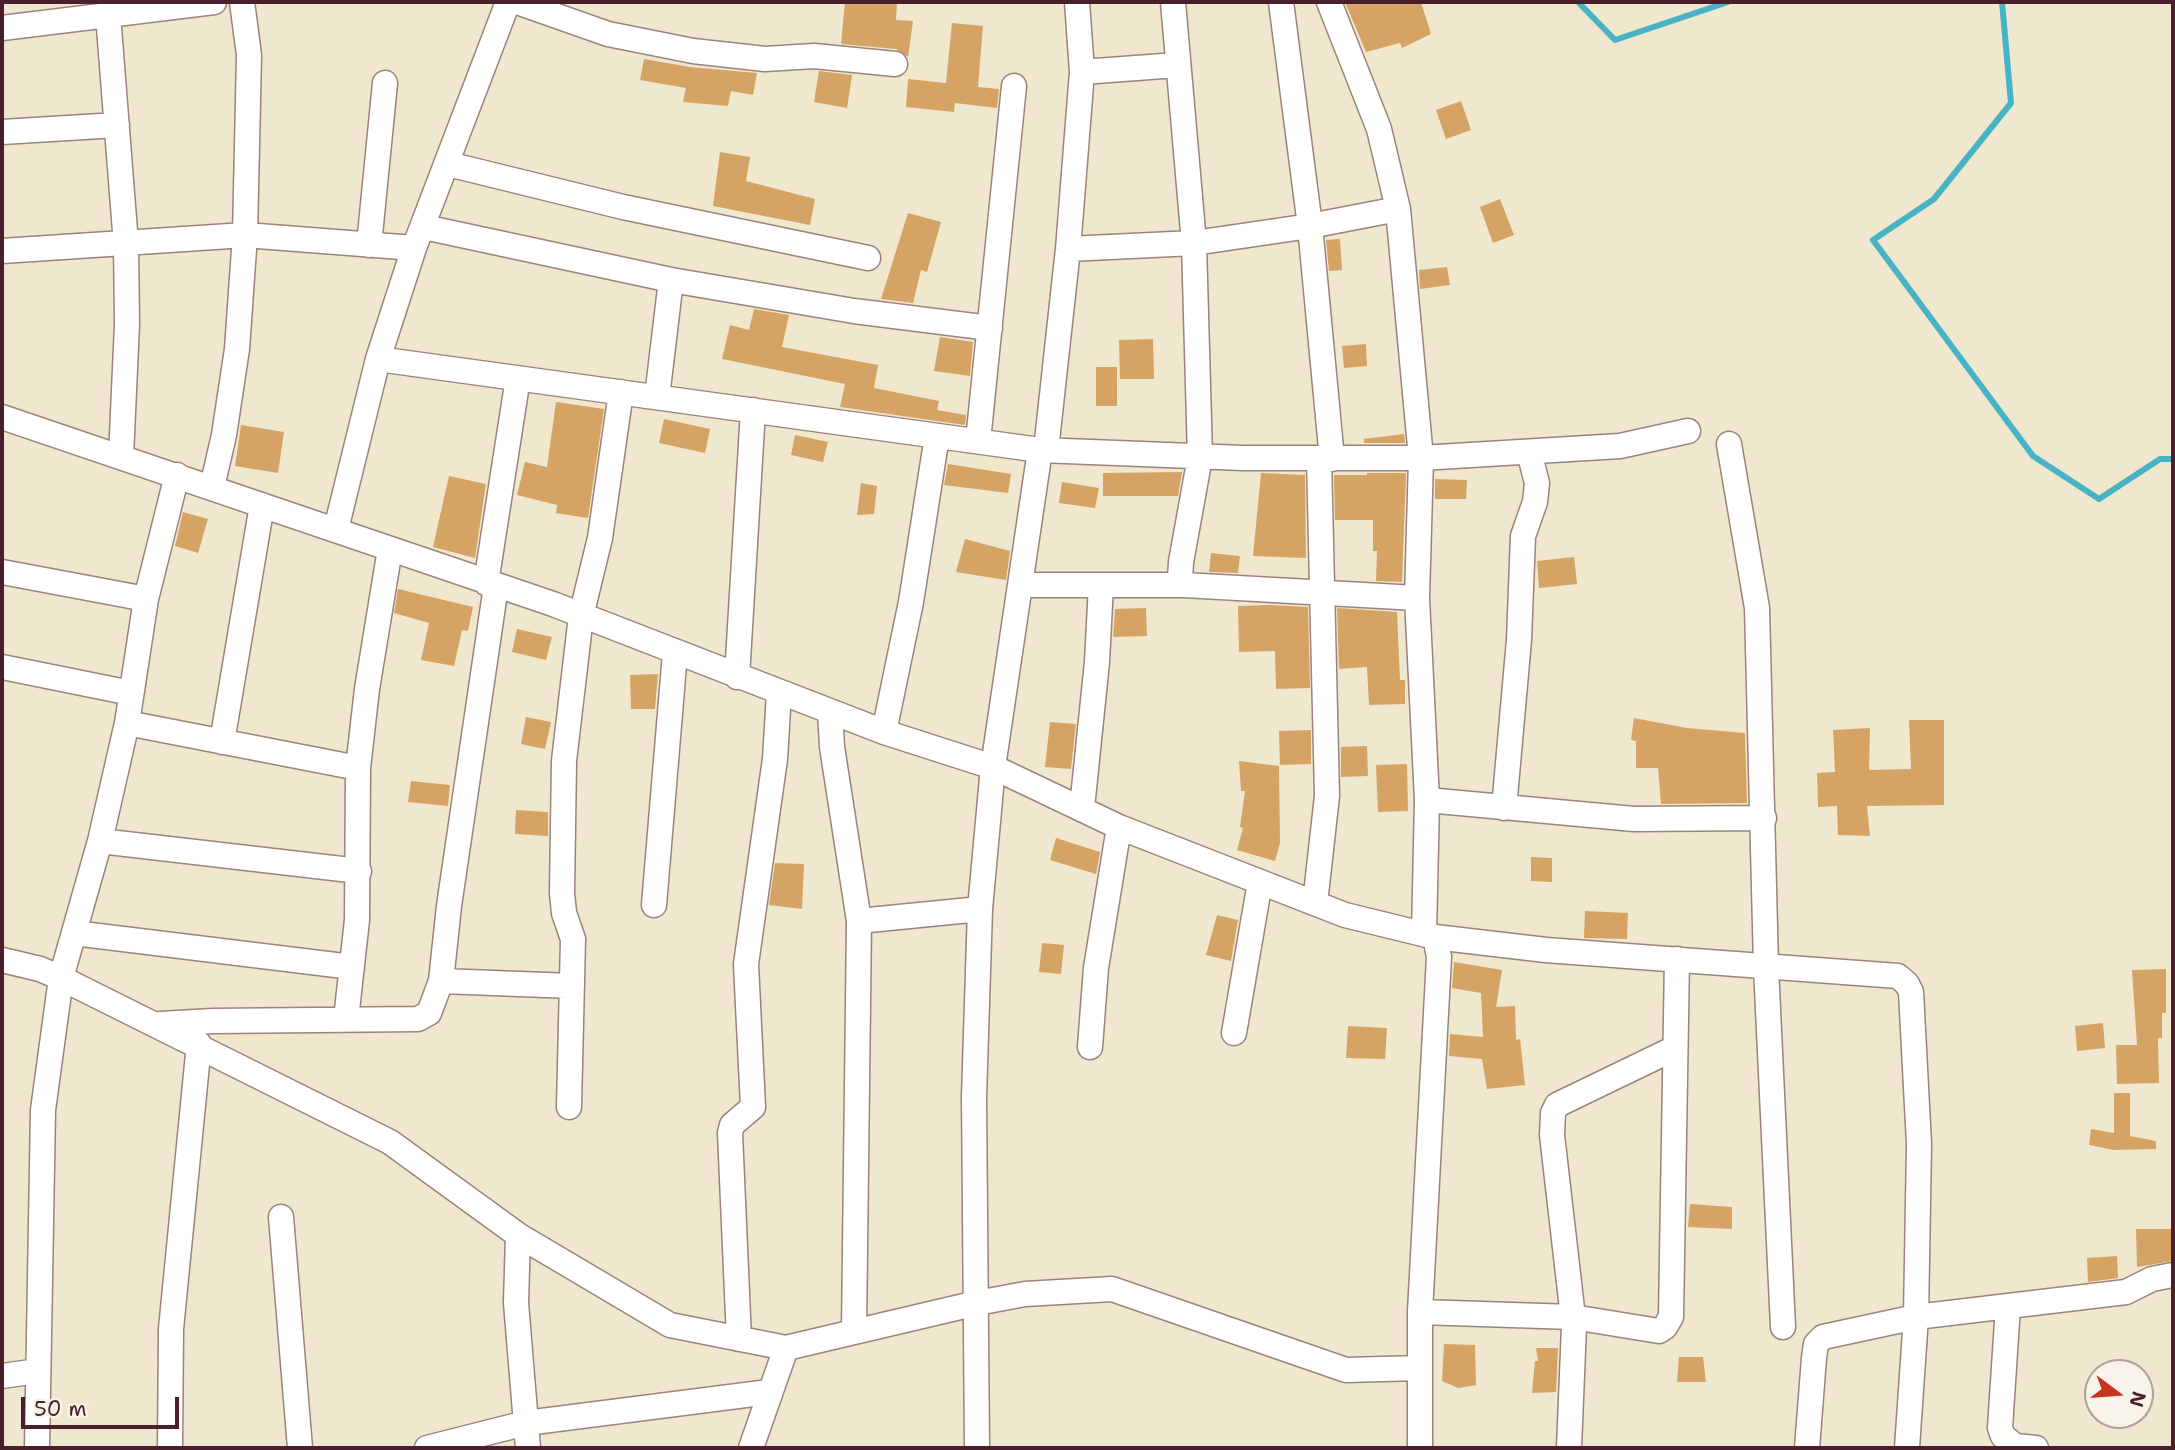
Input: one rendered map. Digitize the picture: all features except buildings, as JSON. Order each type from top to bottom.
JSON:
[{"type":"street","points":[[2,28],[124,9],[214,2]]},
{"type":"street","points":[[212,487],[224,435],[237,349],[245,235],[249,55],[242,2]]},
{"type":"street","points":[[336,529],[378,359],[419,238],[508,2]]},
{"type":"street","points":[[517,2],[608,34],[693,51],[765,59],[814,56],[895,64]]},
{"type":"street","points":[[977,1448],[974,1097],[980,909],[993,767],[1043,450],[1069,248],[1082,72],[1077,2]]},
{"type":"street","points":[[1173,2],[1194,243],[1200,457],[1181,562],[1180,579],[1184,585]]},
{"type":"street","points":[[1281,2],[1310,226],[1325,458],[1322,590],[1327,796],[1315,903]]},
{"type":"street","points":[[1329,2],[1379,129],[1398,209],[1421,458],[1417,598],[1427,800],[1429,936],[1439,957],[1420,1312],[1420,1448]]},
{"type":"street","points":[[121,457],[127,324],[126,243],[117,125],[124,9]]},
{"type":"street","points":[[1082,72],[1177,65]]},
{"type":"street","points":[[369,245],[385,83]]},
{"type":"street","points":[[978,441],[1014,86]]},
{"type":"street","points":[[2,132],[117,125]]},
{"type":"street","points":[[448,164],[623,207],[868,258]]},
{"type":"street","points":[[1069,248],[1194,243],[1310,226],[1398,209]]},
{"type":"street","points":[[2,251],[245,235],[369,245],[419,238],[854,311],[990,328]]},
{"type":"street","points":[[657,397],[671,280]]},
{"type":"street","points":[[378,359],[1043,450],[1200,457],[1421,458],[1620,446],[1688,431]]},
{"type":"street","points":[[156,1025],[418,1019],[429,1013],[441,981],[518,378]]},
{"type":"street","points":[[569,1107],[573,939],[564,913],[561,843],[564,761],[581,616],[600,538],[621,392]]},
{"type":"street","points":[[737,677],[753,410]]},
{"type":"street","points":[[2,417],[336,529],[581,616],[884,732],[993,767],[1119,827],[1345,915],[1429,936],[1546,950],[1898,976],[1911,992],[1919,1144],[1916,1317],[1907,1448]]},
{"type":"street","points":[[884,732],[911,602],[937,436]]},
{"type":"street","points":[[1729,444],[1757,608],[1766,967],[1783,1327]]},
{"type":"street","points":[[1504,808],[1520,640],[1523,536],[1535,502],[1537,483],[1530,452]]},
{"type":"street","points":[[37,1448],[43,1110],[61,978],[100,841],[127,723],[146,599],[177,475]]},
{"type":"street","points":[[222,742],[262,505]]},
{"type":"street","points":[[346,1019],[359,871],[358,768],[367,689],[390,549]]},
{"type":"street","points":[[2,572],[146,599]]},
{"type":"street","points":[[1021,585],[1184,585],[1322,590],[1417,598]]},
{"type":"street","points":[[1082,808],[1097,662],[1101,585]]},
{"type":"street","points":[[654,905],[675,653]]},
{"type":"street","points":[[2,667],[131,693]]},
{"type":"street","points":[[739,1339],[730,1133],[732,1125],[753,1107],[747,964],[775,759],[779,692]]},
{"type":"street","points":[[830,712],[831,747],[859,921],[854,1331]]},
{"type":"street","points":[[127,723],[358,768]]},
{"type":"street","points":[[1427,800],[1634,819],[1763,818]]},
{"type":"street","points":[[1090,1047],[1096,968],[1119,827]]},
{"type":"street","points":[[100,841],[359,871]]},
{"type":"street","points":[[1234,1034],[1260,882]]},
{"type":"street","points":[[859,921],[980,909]]},
{"type":"street","points":[[74,933],[352,967]]},
{"type":"street","points":[[1420,1312],[1573,1317],[1659,1331],[1671,1317],[1677,959]]},
{"type":"street","points":[[2,960],[40,969],[61,978],[199,1044],[390,1142],[519,1235],[670,1325],[786,1348],[1025,1294],[1112,1289],[1346,1370],[1419,1368]]},
{"type":"street","points":[[441,981],[572,986]]},
{"type":"street","points":[[170,1448],[171,1329],[199,1044]]},
{"type":"street","points":[[1569,1448],[1573,1317],[1552,1135],[1553,1113],[1557,1105],[1675,1048]]},
{"type":"street","points":[[281,1217],[300,1448]]},
{"type":"street","points":[[519,1235],[516,1303],[528,1448]]},
{"type":"street","points":[[1807,1448],[1816,1344],[1823,1337],[1916,1317],[2126,1292],[2152,1279],[2173,1275]]},
{"type":"street","points":[[2008,1306],[2000,1428],[2003,1436],[2015,1446],[2036,1448]]},
{"type":"street","points":[[751,1448],[786,1348]]},
{"type":"street","points":[[2,1376],[38,1371]]},
{"type":"street","points":[[427,1448],[526,1423],[769,1392]]},
{"type":"waterway","points":[[1578,2],[1615,40],[1728,2]]},
{"type":"waterway","points":[[2002,2],[2011,103],[1934,199],[1873,240],[2033,456],[2099,499],[2160,459],[2173,459]]}]
